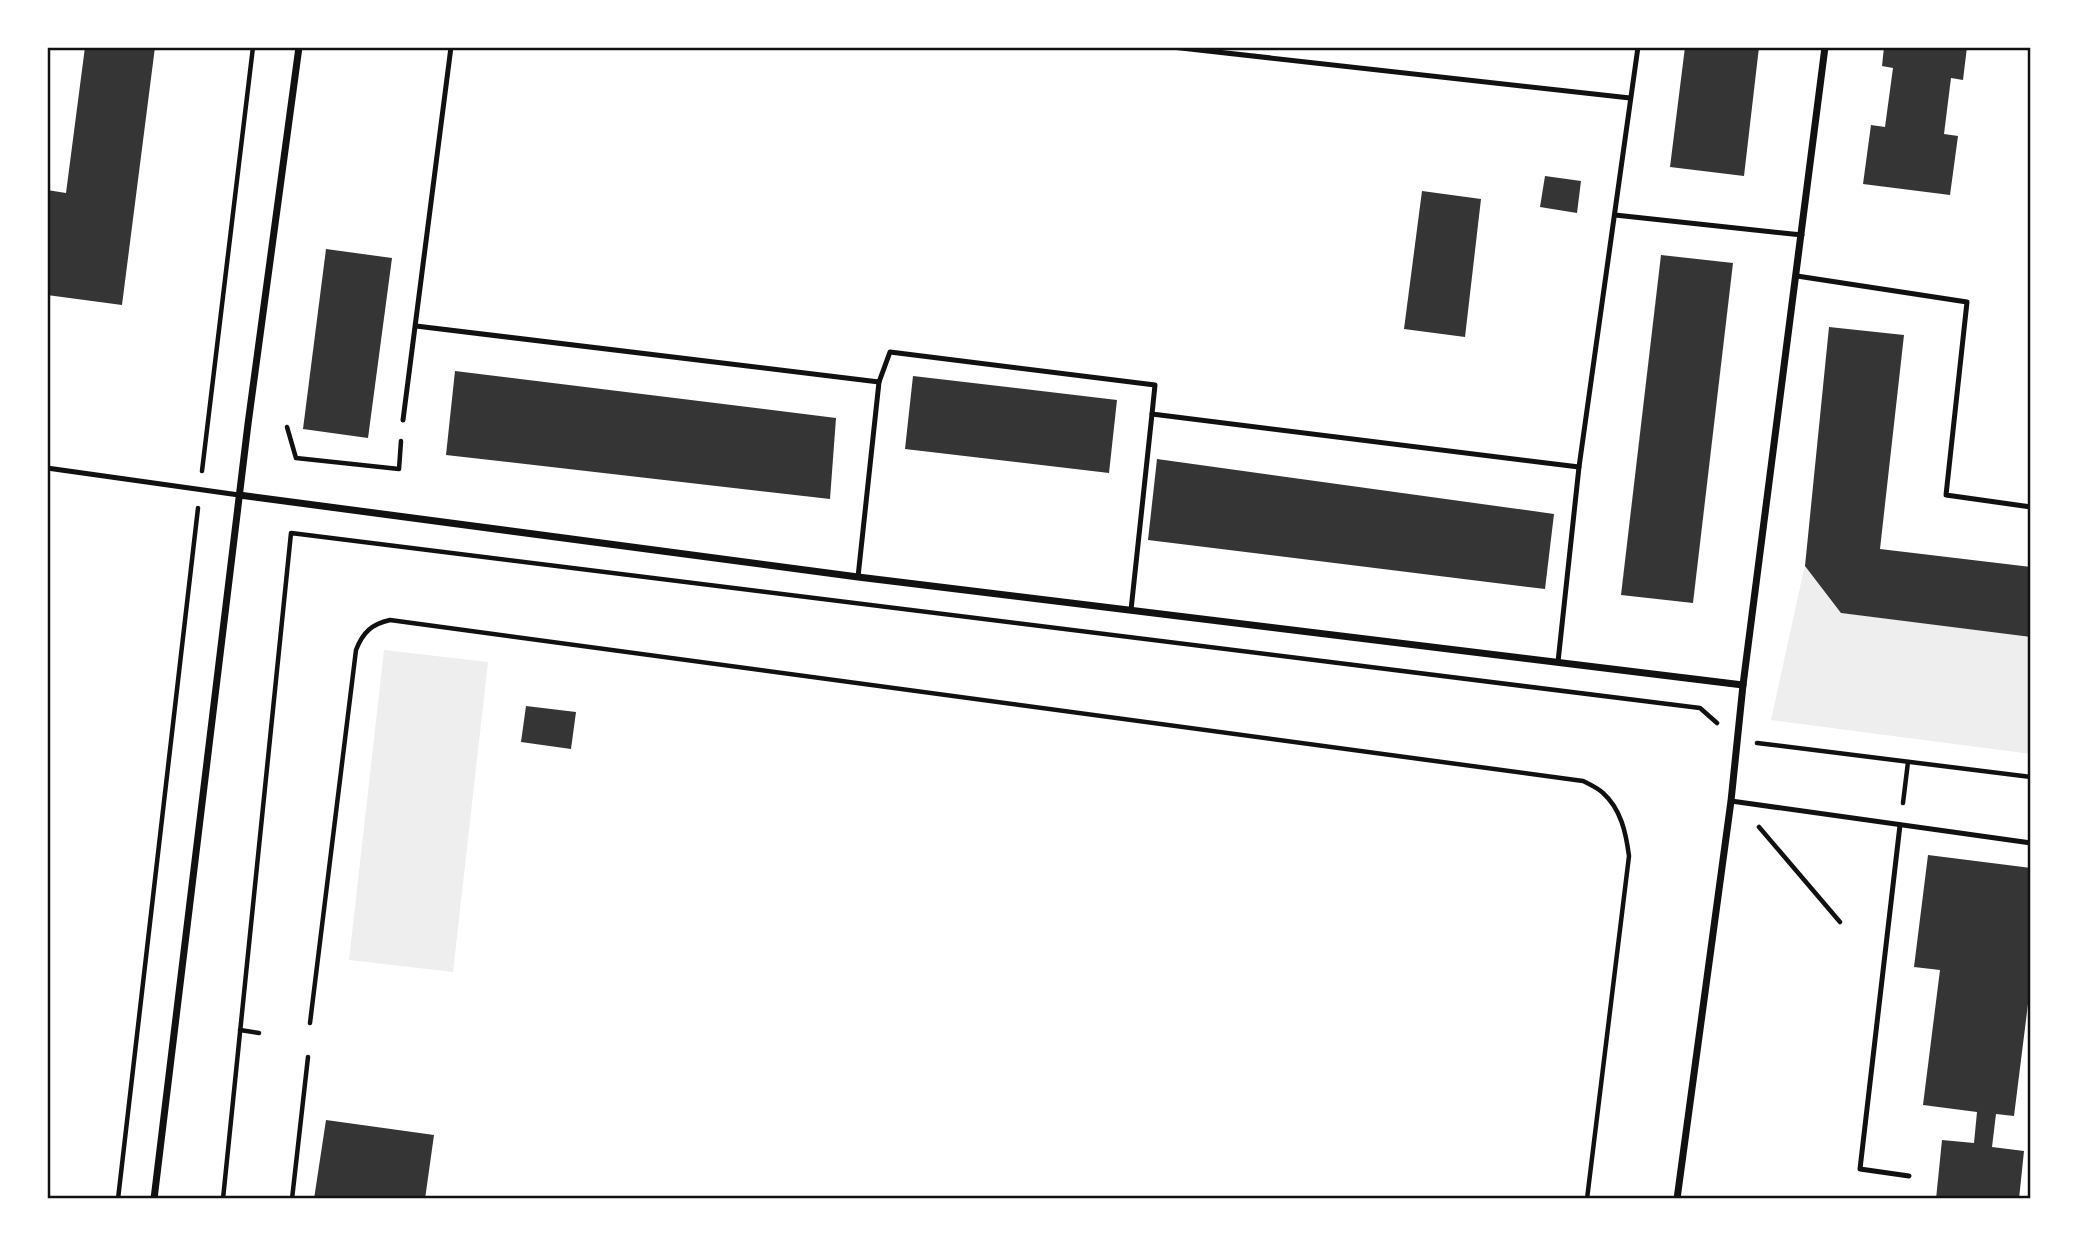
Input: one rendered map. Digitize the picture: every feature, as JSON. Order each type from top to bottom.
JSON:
[{"type":"street","points":[[154,1199],[239,495],[299,47]]},
{"type":"street","points":[[1677,1199],[1731,801],[1743,685],[1825,47]]},
{"type":"street","points":[[239,495],[858,577],[1743,685]]},
{"type":"lane","points":[[403,420],[451,47]]},
{"type":"lane","points":[[1172,47],[1210,49],[1630,98]]},
{"type":"lane","points":[[1558,662],[1579,467],[1638,47]]},
{"type":"lane","points":[[1615,215],[1802,235]]},
{"type":"lane","points":[[1797,276],[1968,302],[1946,495],[2031,507]]},
{"type":"lane","points":[[416,326],[879,382]]},
{"type":"lane","points":[[858,577],[879,382],[890,352],[1155,385],[1131,610]]},
{"type":"lane","points":[[1152,414],[1579,467]]},
{"type":"lane","points":[[47,468],[239,495]]},
{"type":"lane","points":[[1731,801],[2031,843]]},
{"type":"lane","points":[[1900,825],[1860,1169],[1909,1176]]},
{"type":"path","points":[[118,1199],[253,47]]},
{"type":"path","points":[[287,428],[296,458],[399,469],[403,420]]},
{"type":"path","points":[[223,1199],[291,533],[1700,708],[1738,741],[2031,777]]},
{"type":"path","points":[[310,1023],[356,650],[368,629],[390,620],[1583,781],[1603,792],[1617,810],[1626,831],[1629,856],[1587,1199]]},
{"type":"path","points":[[1900,825],[1908,762]]},
{"type":"path","points":[[1728,819],[1755,823],[1840,922]]},
{"type":"path","points":[[240,1030],[259,1033]]},
{"type":"path","points":[[292,1199],[308,1057]]},
{"type":"shaded area","points":[[1806,560],[1842,613],[2031,637],[2031,754],[1771,720]]},
{"type":"shaded area","points":[[384,650],[488,662],[453,972],[349,960]]},
{"type":"building","points":[[85,47],[155,47],[122,305],[47,295],[47,190],[66,193]]},
{"type":"building","points":[[1685,47],[1759,47],[1744,176],[1670,167]]},
{"type":"building","points":[[1884,47],[1967,47],[1963,80],[1951,78],[1944,134],[1958,136],[1950,195],[1863,184],[1871,125],[1885,127],[1893,68],[1882,66]]},
{"type":"building","points":[[1545,176],[1581,181],[1577,213],[1540,207]]},
{"type":"building","points":[[1422,191],[1481,199],[1465,337],[1404,329]]},
{"type":"building","points":[[326,249],[392,258],[368,438],[303,429]]},
{"type":"building","points":[[1661,255],[1733,263],[1693,603],[1621,595]]},
{"type":"building","points":[[1829,327],[1904,335],[1880,549],[2031,567],[2031,637],[1841,613],[1805,566]]},
{"type":"building","points":[[455,371],[836,418],[830,499],[446,455]]},
{"type":"building","points":[[913,376],[1117,400],[1109,473],[905,449]]},
{"type":"building","points":[[1157,459],[1554,514],[1545,589],[1148,540]]},
{"type":"building","points":[[526,706],[576,712],[571,749],[521,742]]},
{"type":"building","points":[[1928,855],[2031,868],[2031,980],[2014,1116],[1996,1114],[1992,1147],[2024,1151],[2019,1199],[1936,1199],[1942,1140],[1974,1143],[1977,1112],[1923,1105],[1940,970],[1914,967]]},
{"type":"building","points":[[326,1120],[434,1135],[425,1199],[314,1199]]}]
